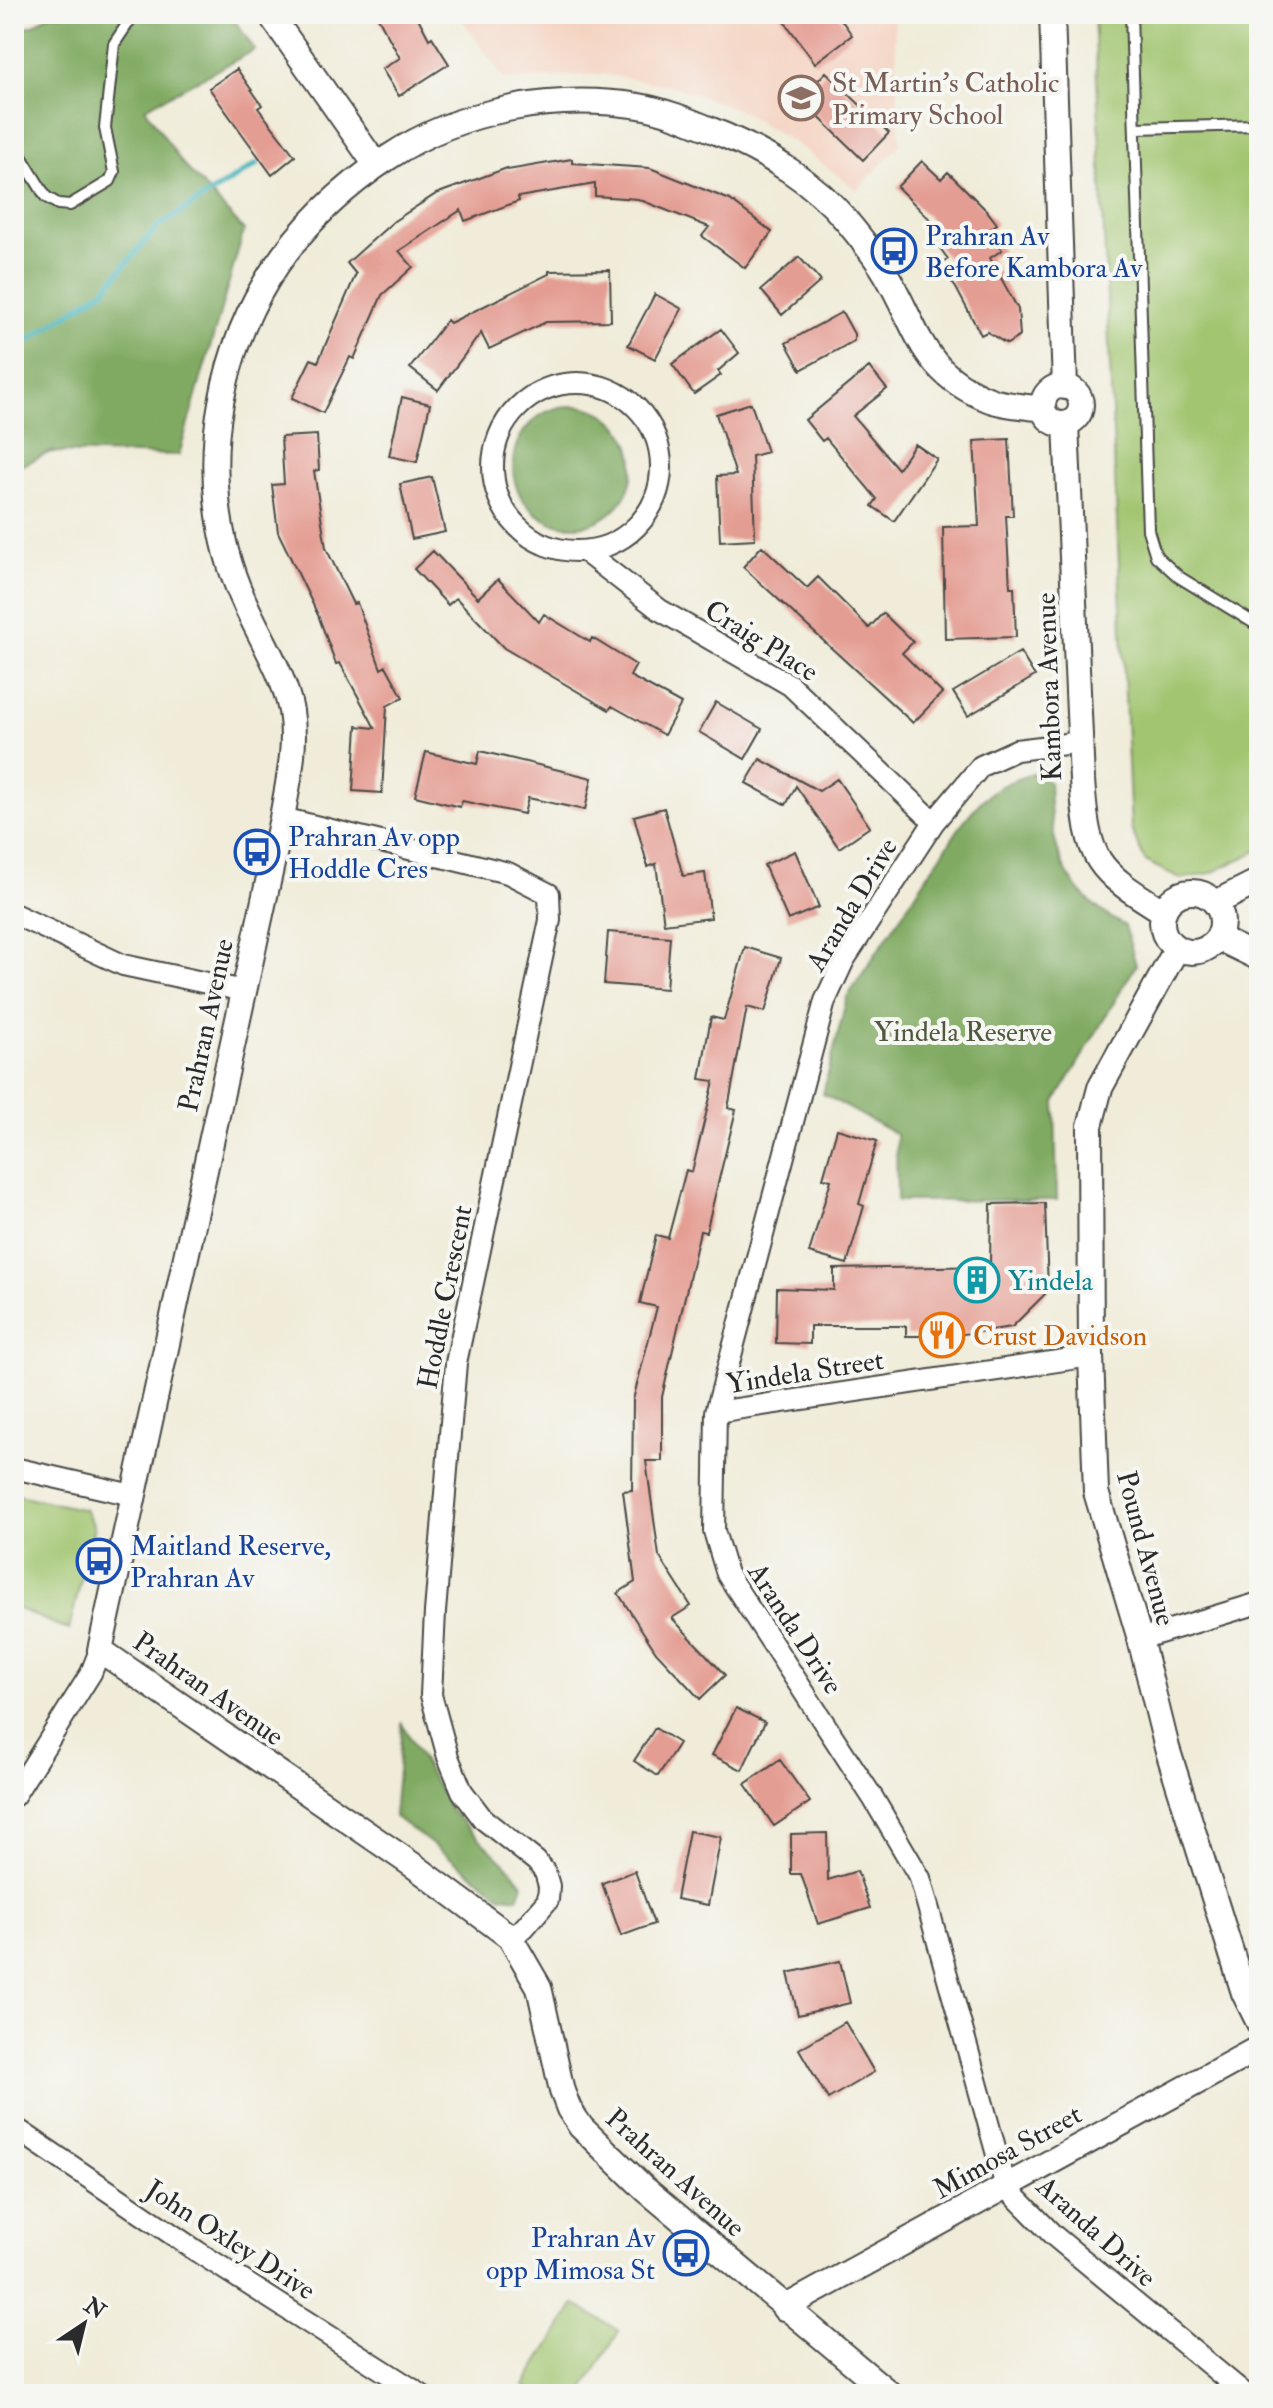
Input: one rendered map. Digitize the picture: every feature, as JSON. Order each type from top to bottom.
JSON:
[{"type":"street","points":[[270,14],[376,165]]},
{"type":"street","points":[[1052,14],[1065,387]]},
{"type":"street","name":"Prahran Avenue","points":[[890,2394],[645,2189],[581,2127],[562,2091],[539,1987],[510,1937],[417,1868],[100,1650],[282,818],[293,751],[290,709],[283,682],[241,596],[227,549],[217,493],[216,453],[221,403],[239,339],[259,293],[285,252],[312,218],[376,165],[411,142],[461,121],[553,102],[642,107],[693,123],[750,147],[791,171],[843,216],[886,274],[906,319],[927,354],[953,381],[993,401],[1043,409]]},
{"type":"street","name":"Craig Place","points":[[584,551],[611,544],[634,530],[651,509],[660,483],[661,456],[653,430],[637,408],[615,391],[589,383],[562,384],[536,393],[514,410],[499,435],[493,463],[496,491],[509,517],[530,536],[556,548],[584,551],[660,610],[790,685],[934,822]]},
{"type":"street","points":[[1065,387],[1076,393],[1081,405],[1076,417],[1066,424],[1049,419],[1043,409],[1048,392],[1053,388],[1065,387]]},
{"type":"street","name":"Kambora Avenue","points":[[1066,424],[1085,818],[1094,852],[1112,878],[1164,912]]},
{"type":"street","name":"Aranda Drive","points":[[1082,742],[1016,750],[981,766],[934,822],[844,960],[825,1001],[716,1412],[714,1531],[727,1574],[873,1798],[920,1878],[1006,2187],[1053,2235],[1245,2394]]},
{"type":"street","name":"Hoddle Crescent","points":[[282,818],[508,873],[549,894],[550,920],[456,1363],[431,1695],[448,1757],[462,1791],[483,1819],[536,1861],[545,1872],[549,1886],[548,1900],[524,1928],[510,1937]]},
{"type":"street","points":[[1215,903],[1259,881]]},
{"type":"street","points":[[1201,893],[1215,903],[1222,920],[1218,938],[1212,945],[1195,952],[1177,948],[1164,932],[1164,912],[1183,894],[1201,893]]},
{"type":"street","points":[[14,914],[123,965],[244,991]]},
{"type":"street","points":[[1218,938],[1259,958]]},
{"type":"street","name":"Pound Avenue","points":[[1177,948],[1100,1088],[1090,1126],[1091,1356],[1096,1492],[1140,1639],[1167,1748],[1244,1993],[1259,2023]]},
{"type":"street","name":"Yindela Street","points":[[716,1412],[1091,1356]]},
{"type":"street","points":[[14,1468],[132,1495]]},
{"type":"street","points":[[1140,1639],[1259,1603]]},
{"type":"street","points":[[14,1796],[91,1673],[100,1650]]},
{"type":"street","name":"Mimosa Street","points":[[784,2308],[1259,2048]]},
{"type":"street","name":"John Oxley Drive","points":[[14,2127],[198,2252],[420,2394]]},
{"type":"lane","points":[[19,153],[46,197],[58,204],[70,205],[110,181],[114,172],[105,128],[114,44],[134,14]]},
{"type":"lane","points":[[1131,14],[1148,530],[1156,556],[1179,577],[1259,626]]},
{"type":"lane","points":[[1135,128],[1259,125]]},
{"type":"shaded area","name":"St Martin's Catholic Primary School","points":[[458,14],[894,14],[900,145],[857,190],[795,143],[737,109],[672,86],[602,74],[505,80]]},
{"type":"green space","points":[[50,14],[230,14],[255,50],[145,108],[182,163],[244,230],[179,455],[51,452],[14,469],[14,32],[34,25]]},
{"type":"green space","points":[[1094,14],[1259,14],[1259,850],[1211,873],[1181,879],[1145,861],[1131,829]]},
{"type":"green space","points":[[573,406],[596,410],[616,423],[629,443],[633,466],[629,489],[616,509],[596,522],[573,526],[550,522],[530,509],[517,489],[513,466],[517,443],[530,423],[550,410]]},
{"type":"green space","name":"Yindela Reserve","points":[[1035,773],[1049,782],[1053,828],[1064,866],[1086,898],[1125,926],[1136,965],[1055,1102],[1057,1200],[897,1201],[896,1134],[823,1094],[847,997],[972,811],[995,790]]},
{"type":"green space","points":[[14,1494],[85,1510],[94,1526],[69,1630],[14,1607]]},
{"type":"green space","points":[[402,1724],[451,1811],[523,1884],[518,1898],[502,1896],[394,1816]]},
{"type":"green space","points":[[575,2304],[619,2331],[581,2394],[537,2394],[524,2386]]},
{"type":"building","points":[[376,14],[416,14],[429,39],[432,37],[449,64],[399,96],[382,69],[400,58]]},
{"type":"building","points":[[779,14],[837,14],[852,35],[815,63]]},
{"type":"building","points":[[237,69],[262,105],[258,108],[295,156],[272,175],[209,88]]},
{"type":"building","points":[[826,72],[889,133],[863,160],[800,99]]},
{"type":"building","points":[[572,159],[572,163],[650,168],[730,200],[772,232],[745,268],[702,236],[709,227],[638,199],[595,196],[595,184],[518,197],[519,201],[465,221],[461,210],[399,251],[413,267],[382,295],[354,359],[350,357],[323,413],[292,398],[311,359],[318,362],[356,274],[347,263],[394,221],[436,194],[507,168]]},
{"type":"building","points":[[922,161],[941,179],[948,172],[997,224],[988,231],[1002,250],[990,258],[1018,309],[1020,336],[1007,344],[987,332],[981,335],[956,288],[939,265],[948,259],[934,240],[944,233],[897,187]]},
{"type":"building","points":[[799,257],[821,281],[782,315],[761,290]]},
{"type":"building","points":[[610,270],[611,321],[546,322],[489,349],[481,333],[438,390],[410,368],[447,320],[450,323],[549,274],[549,271]]},
{"type":"building","points":[[655,294],[682,309],[655,359],[628,345]]},
{"type":"building","points":[[842,312],[854,334],[854,341],[801,370],[786,343]]},
{"type":"building","points":[[721,329],[739,353],[718,371],[721,375],[694,394],[672,364]]},
{"type":"building","points":[[869,367],[887,389],[853,416],[898,469],[915,444],[937,459],[894,521],[872,506],[877,499],[826,438],[822,441],[805,420]]},
{"type":"building","points":[[402,397],[430,404],[417,462],[389,456]]},
{"type":"building","points":[[751,403],[767,452],[752,456],[755,539],[720,541],[717,476],[736,475],[716,414]]},
{"type":"building","points":[[317,435],[319,470],[314,471],[326,548],[353,604],[357,603],[381,669],[386,666],[403,697],[387,706],[382,793],[353,791],[357,726],[375,728],[340,663],[336,664],[318,615],[278,532],[272,485],[284,484],[281,437]]},
{"type":"building","points":[[1009,439],[1013,516],[1006,516],[1016,637],[945,639],[943,527],[979,526],[974,441]]},
{"type":"building","points":[[432,477],[445,532],[412,539],[400,484]]},
{"type":"building","points":[[762,546],[807,588],[818,577],[869,628],[883,613],[913,642],[902,653],[942,693],[913,723],[743,567]]},
{"type":"building","points":[[433,551],[478,598],[498,579],[539,622],[544,614],[636,665],[630,676],[681,704],[664,735],[612,706],[609,710],[504,648],[456,598],[448,605],[414,569]]},
{"type":"building","points":[[1020,652],[1035,676],[968,716],[953,692]]},
{"type":"building","points":[[716,702],[762,729],[745,759],[699,732]]},
{"type":"building","points":[[480,751],[592,778],[585,810],[528,798],[524,814],[462,801],[460,807],[415,796],[426,752],[477,764]]},
{"type":"building","points":[[760,759],[819,791],[837,779],[870,827],[839,848],[796,786],[786,805],[746,783]]},
{"type":"building","points":[[664,808],[683,876],[705,873],[711,918],[664,924],[656,864],[648,867],[634,816]]},
{"type":"building","points":[[795,851],[819,907],[788,920],[764,865]]},
{"type":"building","points":[[608,932],[670,937],[666,989],[604,984]]},
{"type":"building","points":[[745,947],[781,958],[765,1012],[747,1007],[728,1108],[736,1110],[706,1232],[700,1231],[662,1397],[662,1461],[646,1461],[659,1556],[691,1606],[672,1618],[725,1675],[700,1699],[656,1652],[618,1593],[635,1582],[623,1491],[632,1490],[633,1400],[657,1307],[640,1303],[656,1235],[668,1238],[686,1170],[692,1172],[714,1081],[700,1079],[711,1017],[724,1020]]},
{"type":"building","points":[[837,1129],[877,1141],[859,1204],[864,1206],[847,1264],[809,1253],[831,1180],[823,1178]]},
{"type":"building","name":"Yindela","points":[[1045,1203],[1048,1291],[1012,1327],[949,1336],[906,1336],[906,1326],[810,1326],[810,1344],[776,1343],[777,1288],[834,1290],[834,1269],[990,1266],[991,1204]]},
{"type":"building","points":[[736,1708],[765,1722],[742,1770],[712,1755]]},
{"type":"building","points":[[655,1728],[679,1743],[658,1776],[634,1761]]},
{"type":"building","points":[[780,1760],[810,1802],[774,1826],[745,1784]]},
{"type":"building","points":[[689,1831],[721,1837],[708,1905],[676,1899]]},
{"type":"building","points":[[827,1833],[828,1880],[857,1871],[870,1908],[818,1924],[801,1874],[791,1874],[791,1834]]},
{"type":"building","points":[[635,1871],[654,1924],[621,1936],[602,1883]]},
{"type":"building","points":[[840,1961],[850,2003],[798,2015],[788,1973]]},
{"type":"building","points":[[845,2022],[874,2072],[828,2099],[799,2049]]},
{"type":"waterway","points":[[14,350],[104,290],[157,227],[257,164]]},
{"type":"place","name":"St Martin's Catholic Primary School","points":[[801,98]]},
{"type":"place","name":"Prahran Av Before Kambora Av","points":[[894,251]]},
{"type":"place","name":"Prahran Av opp Hoddle Cres","points":[[257,852]]},
{"type":"place","name":"Yindela","points":[[977,1280]]},
{"type":"place","name":"Crust Davidson","points":[[942,1335]]},
{"type":"place","name":"Maitland Reserve, Prahran Av","points":[[99,1561]]},
{"type":"place","name":"Prahran Av opp Mimosa St","points":[[686,2253]]}]
